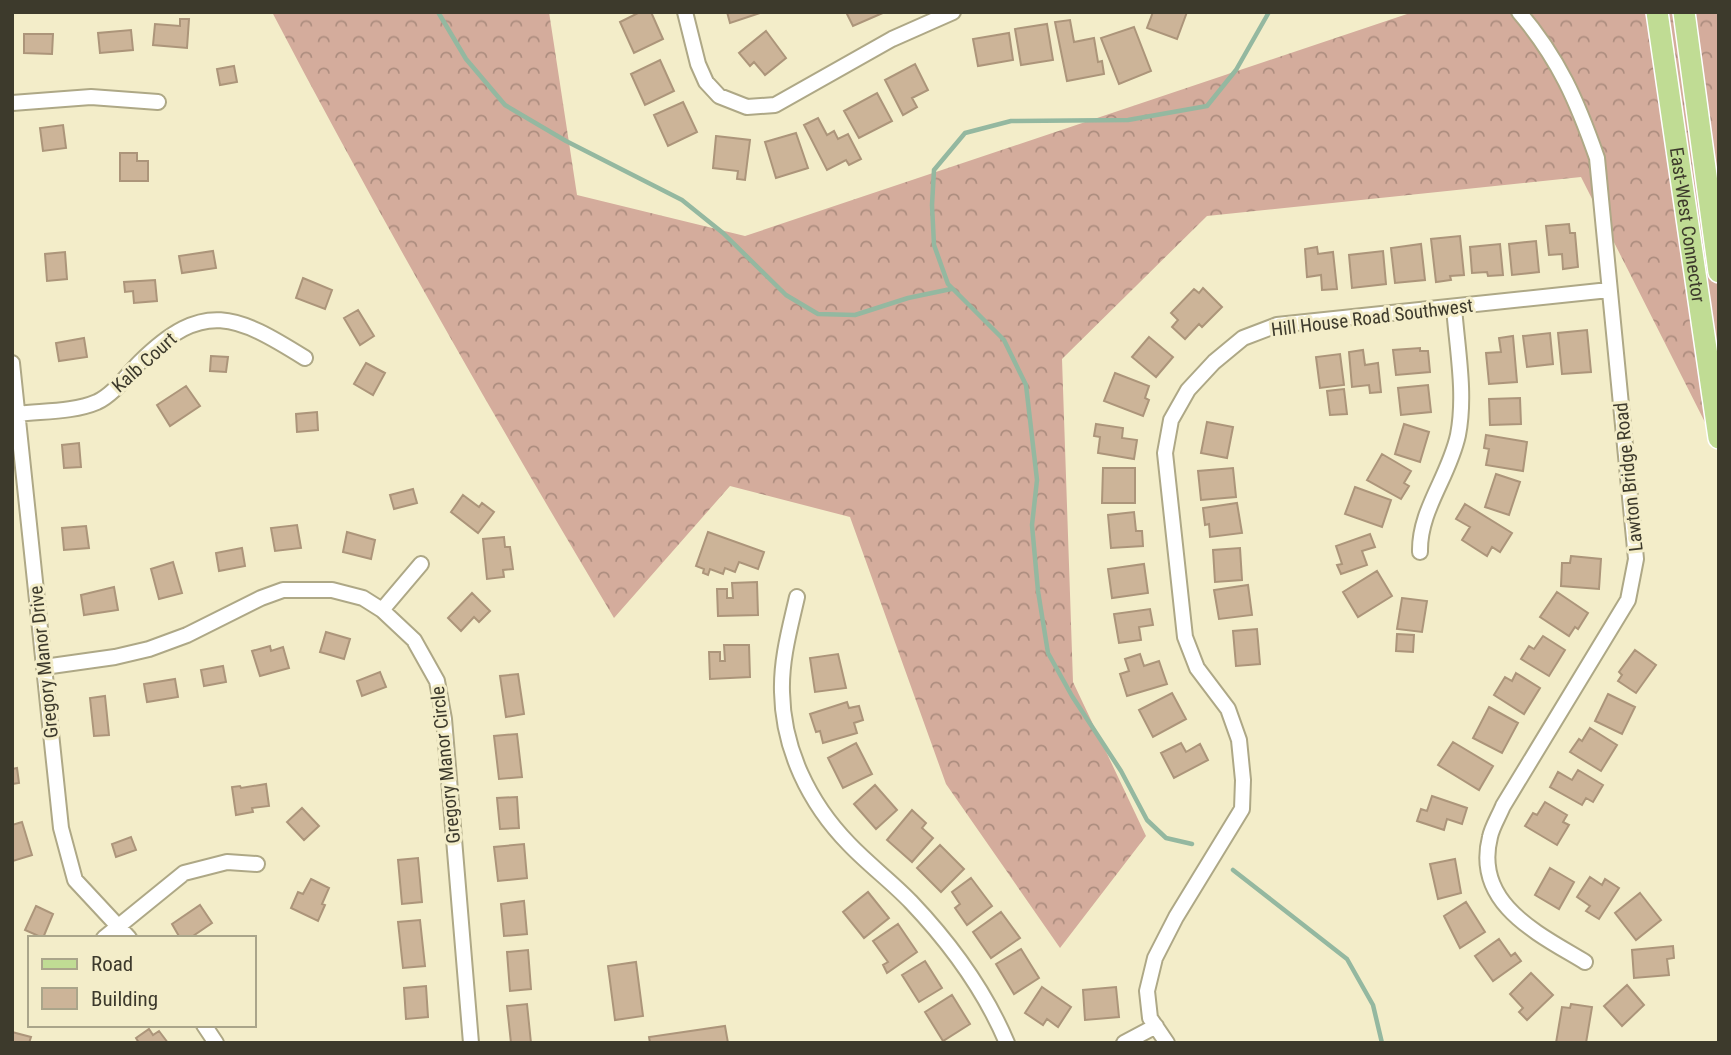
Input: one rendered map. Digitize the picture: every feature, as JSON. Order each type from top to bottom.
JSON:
[{"type":"main road","name":"East-West Connector","points":[[1657,12],[1719,438]]},
{"type":"main road","name":"East-West Connector","points":[[1684,12],[1719,272]]},
{"type":"street","points":[[685,12],[698,64],[706,82],[719,96],[747,107],[775,105],[920,18],[953,12]]},
{"type":"street","name":"Lawton Bridge Road","points":[[1519,12],[1557,62],[1579,105],[1597,158],[1636,559],[1628,600],[1503,806],[1490,837],[1488,869],[1499,898],[1520,922],[1585,962]]},
{"type":"street","points":[[12,103],[90,97],[158,102]]},
{"type":"street","name":"Hill House Road Southwest","points":[[1167,1043],[1150,1018],[1147,991],[1155,958],[1176,917],[1242,809],[1239,740],[1228,709],[1197,668],[1185,637],[1165,453],[1171,420],[1188,390],[1214,362],[1243,338],[1276,325],[1609,290]]},
{"type":"street","points":[[1420,552],[1419,536],[1428,509],[1449,466],[1458,435],[1461,404],[1454,307]]},
{"type":"street","name":"Kalb Court","points":[[18,414],[96,402],[107,395],[174,332],[205,320],[244,324],[264,332],[304,358]]},
{"type":"street","name":"Gregory Manor Drive","points":[[12,363],[61,828],[75,880],[127,936]]},
{"type":"street","points":[[382,610],[421,564]]},
{"type":"street","name":"Gregory Manor Circle","points":[[44,667],[115,657],[149,649],[187,635],[283,590],[332,590],[363,598],[382,610],[414,640],[437,681],[444,719],[471,1043]]},
{"type":"street","points":[[797,597],[783,659],[782,692],[785,726],[799,771],[830,823],[911,901],[966,969],[996,1017],[1007,1043]]},
{"type":"street","points":[[106,936],[184,873],[228,862],[257,863]]},
{"type":"street","points":[[1124,1043],[1156,1026]]},
{"type":"street","points":[[205,1027],[216,1043]]},
{"type":"green space","points":[[272,12],[549,12],[577,195],[745,236],[1413,12],[1719,12],[1719,450],[1581,177],[1207,216],[1062,359],[1073,682],[1146,836],[1060,948],[946,784],[850,517],[730,486],[614,618],[439,318]]},
{"type":"building","points":[[640,12],[651,12],[663,39],[634,53],[620,22]]},
{"type":"building","points":[[727,12],[760,12],[760,13],[730,23]]},
{"type":"building","points":[[846,12],[885,12],[853,26]]},
{"type":"building","points":[[1153,12],[1187,12],[1177,39],[1147,28]]},
{"type":"building","points":[[180,19],[189,19],[187,48],[153,45],[155,24],[180,26]]},
{"type":"building","points":[[1070,20],[1074,42],[1094,38],[1098,62],[1102,61],[1104,74],[1067,81],[1055,22]]},
{"type":"building","points":[[1047,24],[1053,60],[1021,65],[1015,29]]},
{"type":"building","points":[[1134,27],[1151,71],[1119,84],[1101,38]]},
{"type":"building","points":[[131,30],[133,50],[100,53],[98,33]]},
{"type":"building","points":[[766,31],[786,58],[765,75],[754,62],[750,66],[739,53]]},
{"type":"building","points":[[1009,33],[1013,60],[978,66],[973,39]]},
{"type":"building","points":[[24,34],[53,34],[52,54],[24,53]]},
{"type":"building","points":[[660,60],[674,91],[645,105],[631,74]]},
{"type":"building","points":[[915,64],[928,90],[912,98],[917,107],[903,115],[885,80]]},
{"type":"building","points":[[234,66],[237,82],[220,85],[217,69]]},
{"type":"building","points":[[877,93],[892,121],[859,138],[844,111]]},
{"type":"building","points":[[683,102],[697,132],[668,146],[654,115]]},
{"type":"building","points":[[818,118],[827,135],[834,131],[838,139],[848,134],[861,159],[849,165],[846,160],[827,170],[804,125]]},
{"type":"building","points":[[63,125],[66,148],[43,151],[40,128]]},
{"type":"building","points":[[796,133],[808,168],[776,178],[765,142]]},
{"type":"building","points":[[716,136],[750,140],[745,180],[737,179],[738,171],[713,168]]},
{"type":"building","points":[[120,153],[137,153],[137,161],[148,161],[148,181],[120,181]]},
{"type":"building","points":[[1569,224],[1570,233],[1575,233],[1578,267],[1563,269],[1562,254],[1549,255],[1546,226]]},
{"type":"building","points":[[1460,236],[1464,275],[1450,276],[1451,280],[1436,282],[1431,239]]},
{"type":"building","points":[[1536,241],[1539,272],[1512,275],[1509,244]]},
{"type":"building","points":[[1421,244],[1425,280],[1395,283],[1391,248]]},
{"type":"building","points":[[1500,244],[1503,275],[1472,273],[1470,247]]},
{"type":"building","points":[[1317,247],[1318,254],[1333,252],[1337,289],[1322,290],[1321,275],[1307,277],[1305,249]]},
{"type":"building","points":[[213,251],[216,268],[182,273],[179,256]]},
{"type":"building","points":[[1383,251],[1386,284],[1352,288],[1349,255]]},
{"type":"building","points":[[65,252],[67,279],[47,281],[45,254]]},
{"type":"building","points":[[303,278],[332,290],[325,309],[296,298]]},
{"type":"building","points":[[155,280],[157,301],[134,303],[133,291],[125,292],[124,282]]},
{"type":"building","points":[[1203,288],[1222,307],[1202,327],[1199,324],[1185,339],[1172,327],[1178,320],[1171,313],[1194,289],[1199,293]]},
{"type":"building","points":[[358,310],[374,336],[360,345],[344,318]]},
{"type":"building","points":[[1587,330],[1591,372],[1562,374],[1558,333]]},
{"type":"building","points":[[1550,333],[1553,364],[1527,367],[1523,336]]},
{"type":"building","points":[[1513,336],[1517,382],[1489,384],[1486,353],[1501,352],[1499,338]]},
{"type":"building","points":[[1149,337],[1173,357],[1156,377],[1132,357]]},
{"type":"building","points":[[84,338],[87,357],[59,361],[56,343]]},
{"type":"building","points":[[1420,348],[1420,351],[1428,351],[1430,372],[1396,375],[1393,350]]},
{"type":"building","points":[[1363,350],[1365,365],[1378,363],[1381,392],[1370,393],[1369,385],[1352,387],[1349,352]]},
{"type":"building","points":[[1340,354],[1344,385],[1320,388],[1316,357]]},
{"type":"building","points":[[211,356],[228,357],[226,372],[210,371]]},
{"type":"building","points":[[366,363],[385,373],[373,395],[354,384]]},
{"type":"building","points":[[1115,373],[1149,386],[1145,398],[1149,400],[1143,416],[1104,401]]},
{"type":"building","points":[[1428,385],[1431,412],[1401,415],[1398,388]]},
{"type":"building","points":[[186,386],[200,406],[170,426],[157,405]]},
{"type":"building","points":[[1344,389],[1347,414],[1330,415],[1327,391]]},
{"type":"building","points":[[1520,398],[1521,424],[1490,425],[1489,399]]},
{"type":"building","points":[[317,412],[318,430],[297,432],[296,414]]},
{"type":"building","points":[[1207,422],[1233,427],[1227,458],[1201,453]]},
{"type":"building","points":[[1096,424],[1123,428],[1122,438],[1137,440],[1134,459],[1098,453],[1100,437],[1094,436]]},
{"type":"building","points":[[1404,424],[1429,432],[1420,462],[1395,454]]},
{"type":"building","points":[[1486,435],[1527,442],[1523,471],[1486,465],[1489,449],[1484,448]]},
{"type":"building","points":[[79,443],[81,467],[64,468],[62,445]]},
{"type":"building","points":[[1382,454],[1411,471],[1404,483],[1409,486],[1401,499],[1367,480]]},
{"type":"building","points":[[1103,468],[1135,468],[1135,503],[1102,503]]},
{"type":"building","points":[[1233,468],[1236,497],[1201,500],[1198,471]]},
{"type":"building","points":[[1496,474],[1520,482],[1509,515],[1485,507]]},
{"type":"building","points":[[1355,487],[1391,500],[1382,527],[1345,514]]},
{"type":"building","points":[[413,489],[417,503],[394,509],[390,495]]},
{"type":"building","points":[[463,495],[479,507],[482,503],[494,512],[478,533],[451,512]]},
{"type":"building","points":[[1237,503],[1242,533],[1210,537],[1203,508]]},
{"type":"building","points":[[1465,504],[1512,533],[1500,552],[1492,547],[1487,556],[1462,540],[1470,527],[1456,519]]},
{"type":"building","points":[[1134,512],[1136,531],[1142,531],[1143,546],[1111,548],[1108,515]]},
{"type":"building","points":[[297,525],[301,548],[275,551],[271,528]]},
{"type":"building","points":[[86,526],[89,548],[64,550],[62,528]]},
{"type":"building","points":[[347,532],[375,540],[371,559],[343,552]]},
{"type":"building","points":[[708,532],[764,552],[758,569],[739,562],[735,572],[725,568],[723,574],[710,569],[708,575],[703,573],[704,569],[696,566]]},
{"type":"building","points":[[1370,534],[1375,547],[1362,551],[1367,565],[1341,574],[1337,565],[1342,564],[1336,546]]},
{"type":"building","points":[[504,537],[505,547],[510,547],[513,569],[503,570],[504,577],[487,579],[483,539]]},
{"type":"building","points":[[242,548],[245,566],[219,571],[216,553]]},
{"type":"building","points":[[1240,548],[1242,580],[1215,582],[1213,550]]},
{"type":"building","points":[[1571,556],[1601,559],[1599,589],[1561,586],[1562,563],[1570,563]]},
{"type":"building","points":[[173,562],[182,593],[159,599],[151,569]]},
{"type":"building","points":[[1144,564],[1148,593],[1112,598],[1108,569]]},
{"type":"building","points":[[1377,571],[1392,596],[1358,617],[1343,592]]},
{"type":"building","points":[[757,582],[758,615],[718,616],[717,589],[727,589],[727,598],[733,598],[732,583]]},
{"type":"building","points":[[1248,585],[1252,615],[1219,619],[1214,590]]},
{"type":"building","points":[[114,587],[118,610],[84,615],[81,595]]},
{"type":"building","points":[[1557,592],[1588,613],[1578,629],[1575,627],[1569,636],[1540,617]]},
{"type":"building","points":[[472,593],[490,611],[479,622],[474,617],[461,631],[448,618]]},
{"type":"building","points":[[1402,598],[1427,601],[1422,632],[1397,629]]},
{"type":"building","points":[[1150,609],[1153,625],[1139,627],[1141,640],[1119,643],[1114,614]]},
{"type":"building","points":[[1257,629],[1260,664],[1236,666],[1233,631]]},
{"type":"building","points":[[326,632],[350,639],[344,659],[320,652]]},
{"type":"building","points":[[1397,634],[1414,635],[1413,652],[1396,651]]},
{"type":"building","points":[[1543,636],[1565,650],[1549,676],[1521,659],[1529,646],[1534,649]]},
{"type":"building","points":[[724,645],[749,645],[750,677],[710,679],[709,652],[720,652],[720,661],[725,661]]},
{"type":"building","points":[[270,646],[271,651],[283,647],[289,668],[260,676],[252,651]]},
{"type":"building","points":[[1635,650],[1656,665],[1636,693],[1618,681],[1622,675],[1619,672]]},
{"type":"building","points":[[838,654],[846,688],[815,692],[810,658]]},
{"type":"building","points":[[1140,654],[1144,666],[1159,661],[1167,684],[1127,696],[1120,674],[1129,671],[1125,659]]},
{"type":"building","points":[[223,666],[226,682],[204,686],[201,670]]},
{"type":"building","points":[[380,672],[386,687],[362,696],[357,681]]},
{"type":"building","points":[[1516,673],[1540,688],[1524,714],[1494,695],[1505,677],[1512,681]]},
{"type":"building","points":[[518,674],[524,714],[506,717],[500,676]]},
{"type":"building","points":[[175,679],[178,697],[147,702],[144,684]]},
{"type":"building","points":[[1172,693],[1186,719],[1153,737],[1139,710]]},
{"type":"building","points":[[1608,694],[1635,707],[1622,734],[1595,721]]},
{"type":"building","points":[[105,696],[109,735],[94,736],[90,698]]},
{"type":"building","points":[[847,702],[849,708],[859,706],[863,720],[854,723],[857,733],[823,743],[820,731],[816,732],[810,714]]},
{"type":"building","points":[[1489,707],[1518,723],[1502,753],[1473,738]]},
{"type":"building","points":[[1590,728],[1617,745],[1601,771],[1570,752],[1579,739],[1582,741]]},
{"type":"building","points":[[517,734],[522,777],[499,779],[494,736]]},
{"type":"building","points":[[1453,742],[1493,766],[1479,790],[1438,765]]},
{"type":"building","points":[[856,743],[872,774],[843,788],[828,758]]},
{"type":"building","points":[[1181,743],[1186,752],[1200,744],[1208,760],[1174,778],[1161,753]]},
{"type":"building","points":[[17,768],[19,783],[12,784],[12,769]]},
{"type":"building","points":[[1578,770],[1603,785],[1593,802],[1586,798],[1582,805],[1550,787],[1558,772],[1572,780]]},
{"type":"building","points":[[266,784],[269,806],[252,808],[253,812],[236,815],[232,787]]},
{"type":"building","points":[[875,785],[897,810],[876,829],[854,804]]},
{"type":"building","points":[[1432,796],[1467,808],[1462,824],[1447,819],[1444,830],[1417,821],[1421,809],[1427,811]]},
{"type":"building","points":[[517,797],[519,828],[500,829],[497,798]]},
{"type":"building","points":[[1545,802],[1567,815],[1563,822],[1569,825],[1557,845],[1525,826],[1533,813],[1537,815]]},
{"type":"building","points":[[302,808],[319,826],[304,840],[287,822]]},
{"type":"building","points":[[912,810],[926,823],[922,828],[933,838],[912,862],[887,840]]},
{"type":"building","points":[[22,822],[32,855],[13,861],[12,825]]},
{"type":"building","points":[[131,837],[136,850],[116,857],[112,844]]},
{"type":"building","points":[[524,844],[527,878],[498,881],[494,847]]},
{"type":"building","points":[[940,845],[964,869],[941,892],[917,868]]},
{"type":"building","points":[[418,858],[422,902],[402,904],[398,860]]},
{"type":"building","points":[[1455,859],[1461,893],[1438,899],[1430,864]]},
{"type":"building","points":[[1550,868],[1574,882],[1559,909],[1535,895]]},
{"type":"building","points":[[1590,877],[1602,885],[1605,879],[1619,888],[1599,919],[1586,911],[1590,906],[1577,897]]},
{"type":"building","points":[[971,878],[992,906],[967,925],[955,908],[960,904],[952,892]]},
{"type":"building","points":[[311,879],[329,888],[318,921],[291,908],[298,892],[303,894]]},
{"type":"building","points":[[868,892],[889,918],[864,938],[843,912]]},
{"type":"building","points":[[1640,893],[1661,920],[1636,940],[1615,913]]},
{"type":"building","points":[[524,901],[527,934],[504,936],[501,904]]},
{"type":"building","points":[[1466,902],[1485,932],[1460,948],[1444,916]]},
{"type":"building","points":[[200,905],[212,923],[193,936],[179,936],[172,924]]},
{"type":"building","points":[[36,906],[53,914],[44,936],[25,930]]},
{"type":"building","points":[[1001,912],[1020,938],[991,958],[973,932]]},
{"type":"building","points":[[420,920],[425,966],[403,968],[398,922]]},
{"type":"building","points":[[898,924],[917,952],[887,973],[883,965],[888,962],[873,941]]},
{"type":"building","points":[[1499,939],[1511,956],[1515,953],[1521,961],[1493,981],[1475,956]]},
{"type":"building","points":[[1673,946],[1674,958],[1667,959],[1669,975],[1634,978],[1632,950]]},
{"type":"building","points":[[1021,949],[1039,978],[1014,994],[996,964]]},
{"type":"building","points":[[528,950],[531,989],[510,991],[507,952]]},
{"type":"building","points":[[925,961],[942,988],[919,1002],[902,975]]},
{"type":"building","points":[[636,962],[643,1016],[615,1020],[608,966]]},
{"type":"building","points":[[1531,973],[1553,995],[1527,1020],[1519,1012],[1523,1008],[1510,994]]},
{"type":"building","points":[[1627,985],[1644,1005],[1622,1026],[1604,1006]]},
{"type":"building","points":[[426,986],[428,1017],[406,1019],[404,988]]},
{"type":"building","points":[[1042,987],[1071,1007],[1058,1027],[1047,1019],[1043,1025],[1025,1013]]},
{"type":"building","points":[[1116,987],[1119,1017],[1085,1020],[1083,990]]},
{"type":"building","points":[[952,995],[970,1024],[943,1041],[925,1012]]},
{"type":"building","points":[[527,1004],[531,1043],[511,1043],[507,1006]]},
{"type":"building","points":[[1571,1004],[1592,1007],[1586,1043],[1556,1043],[1562,1007],[1570,1008]]},
{"type":"building","points":[[725,1026],[728,1043],[650,1043],[649,1037]]},
{"type":"building","points":[[149,1029],[153,1035],[159,1031],[168,1043],[139,1043],[136,1038]]},
{"type":"building","points":[[12,1032],[31,1037],[29,1043],[12,1043]]},
{"type":"waterway","points":[[438,12],[466,59],[505,105],[566,141],[682,200],[723,233],[786,295],[818,314],[855,315],[908,298],[951,289]]},
{"type":"waterway","points":[[1192,844],[1166,838],[1147,820],[1121,771],[1072,696],[1048,653],[1038,591],[1032,525],[1037,480],[1026,385],[1004,340],[948,284],[934,245],[934,170],[965,133],[1011,121],[1128,120],[1207,106],[1236,70],[1269,12]]},
{"type":"waterway","points":[[1233,870],[1347,959],[1373,1005],[1382,1043]]}]
